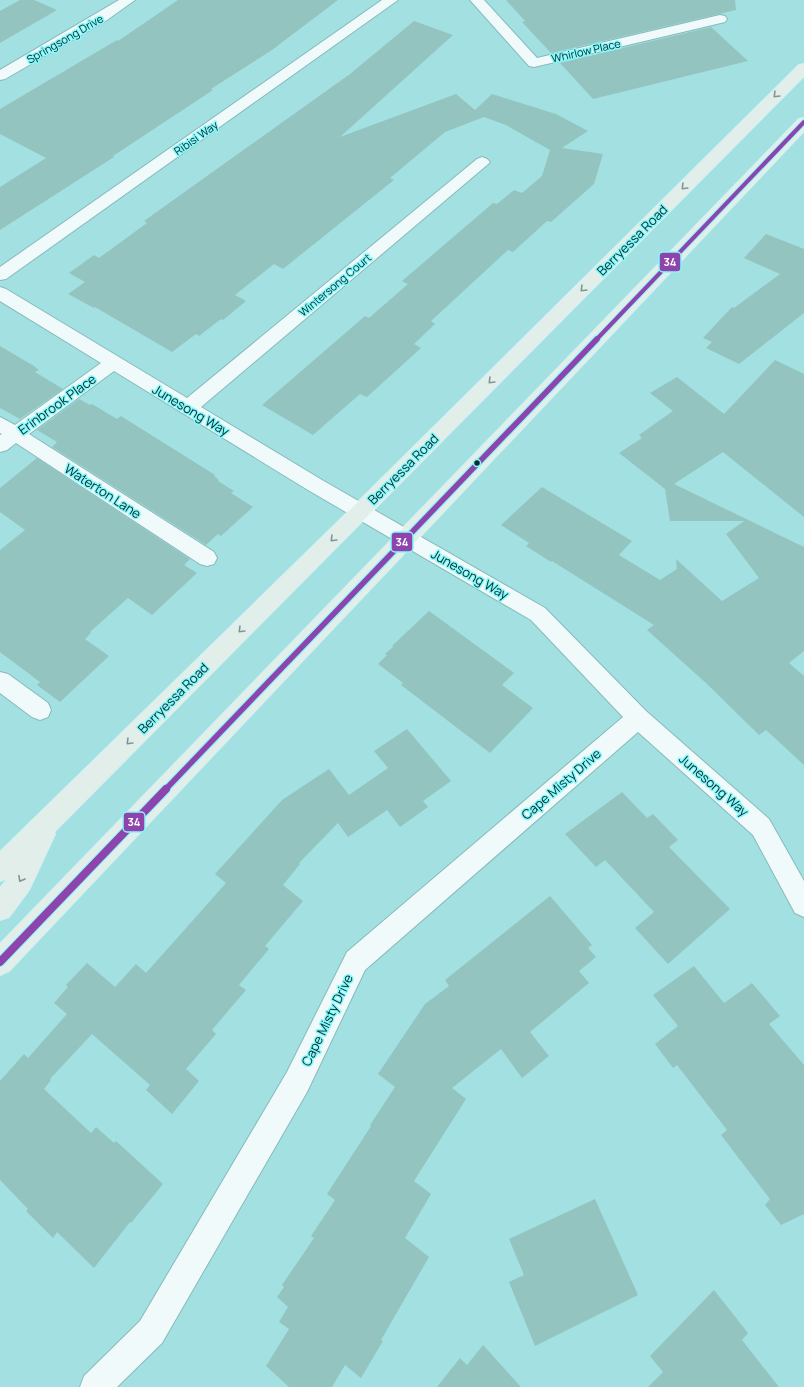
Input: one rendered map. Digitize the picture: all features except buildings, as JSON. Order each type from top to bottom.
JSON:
[{"type":"main road","name":"Berryessa Road","points":[[0,869],[804,68]]},
{"type":"main road","points":[[0,962],[804,122]]},
{"type":"main road","points":[[0,908],[20,882],[51,819]]},
{"type":"street","name":"Springsong Drive","points":[[0,76],[102,17],[128,0]]},
{"type":"street","name":"Ribisi Way","points":[[0,275],[391,0]]},
{"type":"street","name":"Whirlow Place","points":[[477,0],[534,63],[720,19]]},
{"type":"street","name":"Wintersong Court","points":[[188,407],[482,162]]},
{"type":"street","name":"Junesong Way","points":[[0,293],[361,511],[538,614],[638,718],[761,827],[804,905]]},
{"type":"street","name":"Erinbrook Place","points":[[0,446],[8,429],[114,362]]},
{"type":"street","name":"Waterton Lane","points":[[8,429],[207,558]]},
{"type":"street","points":[[0,681],[40,710]]},
{"type":"street","name":"Cape Misty Drive","points":[[95,1387],[151,1332],[297,1082],[356,962],[638,718]]},
{"type":"transit line","name":"34","points":[[0,962],[804,122]]}]
